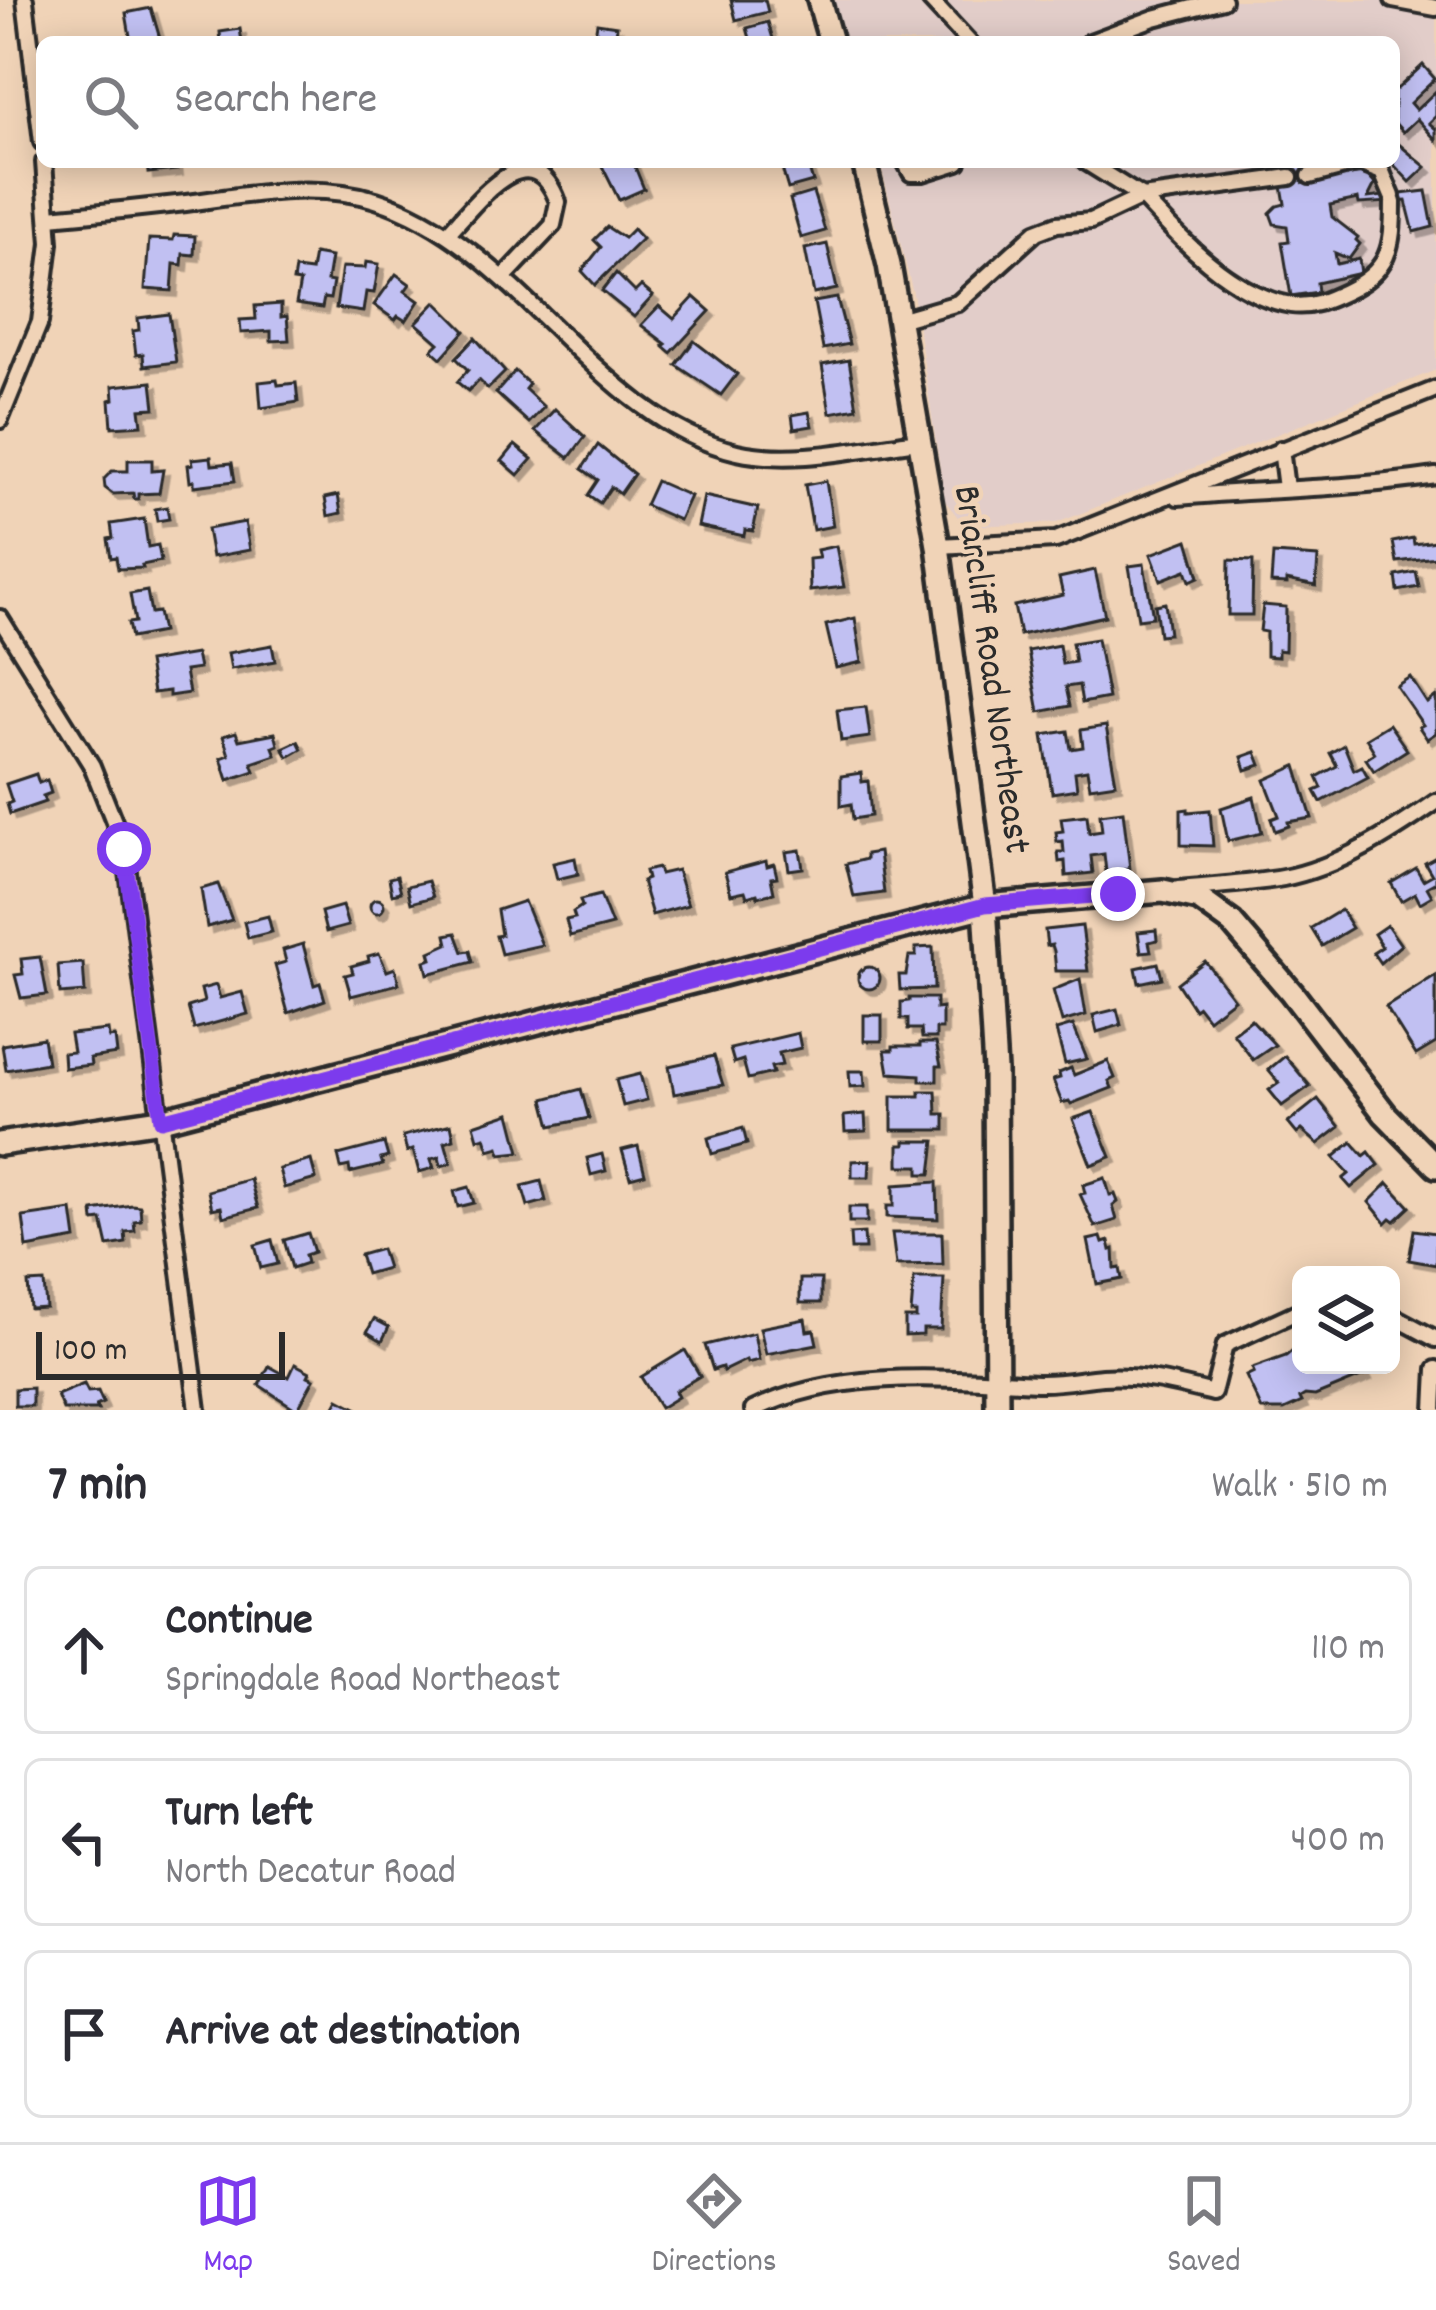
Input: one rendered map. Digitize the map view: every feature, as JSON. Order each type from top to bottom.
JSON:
[{"type":"main road","points":[[819,0],[829,36]]},
{"type":"main road","name":"Briarcliff Road Northeast","points":[[865,168],[899,320],[938,546],[985,905],[994,1070],[997,1410]]},
{"type":"main road","points":[[0,1144],[161,1120],[985,905],[1163,890],[1199,899],[1232,923],[1292,992],[1385,1114],[1436,1166]]},
{"type":"street","points":[[25,0],[36,92]]},
{"type":"street","points":[[930,0],[963,36]]},
{"type":"street","points":[[1106,36],[1223,0]]},
{"type":"street","points":[[1402,1],[1436,8]]},
{"type":"street","points":[[0,420],[40,322],[49,272],[45,168]]},
{"type":"street","points":[[908,168],[910,173],[923,173],[939,168]]},
{"type":"street","points":[[1096,168],[1142,197],[1221,273],[1269,298],[1294,305],[1316,304],[1373,277],[1384,264],[1393,199],[1382,172],[1372,168]]},
{"type":"street","points":[[1310,176],[1340,168]]},
{"type":"street","points":[[448,232],[506,174],[530,172],[544,178],[558,202],[553,225],[503,278]]},
{"type":"street","points":[[899,320],[958,303],[1036,232],[1057,224],[1091,220],[1142,197],[1290,177]]},
{"type":"street","points":[[50,217],[278,192],[370,198],[448,232],[612,379],[675,428],[714,444],[766,456],[919,441]]},
{"type":"street","points":[[938,546],[1056,540],[1436,388]]},
{"type":"street","points":[[1280,448],[1286,488]]},
{"type":"street","points":[[1160,499],[1286,488],[1322,490],[1436,476]]},
{"type":"street","points":[[0,618],[92,766],[120,836],[136,913],[198,1410]]},
{"type":"street","points":[[1163,890],[1260,881],[1312,870],[1361,849],[1436,802]]},
{"type":"street","points":[[1213,1410],[1226,1345],[1292,1314]]},
{"type":"street","points":[[1400,1320],[1436,1339]]},
{"type":"street","points":[[1434,1410],[1436,1370]]},
{"type":"street","points":[[753,1410],[830,1385],[1133,1378],[1213,1393]]},
{"type":"shaded area","points":[[833,0],[1436,0],[1436,370],[1057,523],[965,526],[945,501],[913,293],[882,168],[1400,168],[1400,36],[843,36]]},
{"type":"building","points":[[731,0],[765,0],[768,12],[736,20]]},
{"type":"building","points":[[151,8],[159,36],[130,36],[126,13]]},
{"type":"building","points":[[768,22],[772,36],[749,36],[747,28]]},
{"type":"building","points":[[597,23],[617,26],[616,36],[595,36]]},
{"type":"building","points":[[240,29],[241,36],[220,36],[220,32]]},
{"type":"building","points":[[1423,65],[1435,79],[1410,103],[1416,110],[1436,91],[1436,116],[1429,123],[1436,129],[1436,140],[1417,119],[1403,132],[1400,129],[1400,86]]},
{"type":"building","points":[[1400,145],[1426,167],[1410,182],[1397,168]]},
{"type":"building","points":[[148,168],[177,168],[177,170],[148,173]]},
{"type":"building","points":[[603,168],[635,168],[644,189],[619,200]]},
{"type":"building","points":[[782,168],[809,168],[813,182],[788,189]]},
{"type":"building","points":[[1289,168],[1309,168],[1310,180],[1365,173],[1375,184],[1368,198],[1426,191],[1433,227],[1414,232],[1406,201],[1359,204],[1358,199],[1330,205],[1332,217],[1358,237],[1360,244],[1349,259],[1335,253],[1337,264],[1359,259],[1361,273],[1317,283],[1318,292],[1291,296],[1282,242],[1289,241],[1287,226],[1274,224],[1270,213],[1285,204],[1282,186],[1291,185]]},
{"type":"building","points":[[813,192],[825,231],[801,238],[790,199]]},
{"type":"building","points":[[607,227],[624,238],[633,229],[642,239],[595,285],[582,271],[601,247],[594,240]]},
{"type":"building","points":[[174,235],[195,236],[194,255],[183,254],[182,265],[174,264],[172,291],[145,289],[149,239],[173,240]]},
{"type":"building","points":[[827,244],[837,289],[814,294],[805,249]]},
{"type":"building","points":[[314,254],[331,257],[330,299],[324,298],[322,308],[296,304],[300,282],[293,281],[295,269],[311,271]]},
{"type":"building","points":[[366,262],[379,264],[374,293],[366,292],[363,312],[336,308],[342,267],[365,268]]},
{"type":"building","points":[[616,273],[635,292],[641,286],[653,296],[634,317],[602,291]]},
{"type":"building","points":[[396,274],[410,284],[405,291],[419,301],[406,321],[398,316],[395,320],[374,305]]},
{"type":"building","points":[[694,297],[710,311],[671,353],[641,325],[659,306],[674,319]]},
{"type":"building","points":[[837,298],[849,344],[823,349],[814,302]]},
{"type":"building","points":[[436,302],[465,331],[441,358],[432,350],[439,343],[416,323]]},
{"type":"building","points":[[281,304],[289,340],[271,341],[271,331],[241,333],[240,320],[256,319],[255,306]]},
{"type":"building","points":[[169,314],[176,362],[144,366],[143,354],[136,355],[133,331],[139,330],[138,318]]},
{"type":"building","points":[[475,338],[505,372],[488,389],[479,380],[468,391],[457,382],[468,370],[456,358]]},
{"type":"building","points":[[694,341],[737,374],[721,395],[676,365]]},
{"type":"building","points":[[849,360],[857,408],[830,413],[822,365]]},
{"type":"building","points":[[515,371],[544,407],[529,423],[496,393]]},
{"type":"building","points":[[277,380],[278,385],[296,383],[298,402],[261,408],[259,382]]},
{"type":"building","points":[[152,382],[155,408],[140,409],[142,425],[112,427],[113,386]]},
{"type":"building","points":[[555,409],[585,437],[569,458],[535,431]]},
{"type":"building","points":[[809,412],[812,426],[794,429],[792,415]]},
{"type":"building","points":[[515,445],[532,459],[518,475],[502,461]]},
{"type":"building","points":[[598,445],[634,474],[620,494],[611,487],[600,503],[588,495],[598,480],[582,469]]},
{"type":"building","points":[[211,457],[212,465],[232,463],[235,481],[194,486],[190,482],[192,459]]},
{"type":"building","points":[[128,460],[152,460],[152,471],[163,470],[159,493],[138,494],[134,499],[133,493],[113,494],[105,488],[104,479],[112,471],[128,471]]},
{"type":"building","points":[[656,481],[690,496],[679,520],[645,505]]},
{"type":"building","points":[[826,481],[833,526],[813,530],[805,485]]},
{"type":"building","points":[[338,495],[341,513],[328,516],[325,498]]},
{"type":"building","points":[[704,496],[758,508],[753,531],[745,530],[744,536],[698,526]]},
{"type":"building","points":[[167,507],[169,519],[157,521],[155,509]]},
{"type":"building","points":[[144,519],[148,547],[158,545],[161,561],[118,569],[108,539],[113,538],[111,524]]},
{"type":"building","points":[[245,522],[250,550],[212,557],[207,529]]},
{"type":"building","points":[[1413,538],[1414,544],[1436,541],[1436,557],[1397,562],[1393,542]]},
{"type":"building","points":[[1188,540],[1199,577],[1190,581],[1186,570],[1161,580],[1151,554]]},
{"type":"building","points":[[836,546],[844,587],[810,591],[809,559],[819,558],[817,550]]},
{"type":"building","points":[[1273,554],[1318,557],[1316,586],[1287,580],[1287,584],[1271,583]]},
{"type":"building","points":[[1229,560],[1253,561],[1252,615],[1228,615]]},
{"type":"building","points":[[1144,564],[1153,617],[1138,619],[1129,566]]},
{"type":"building","points":[[1095,570],[1105,616],[1020,635],[1014,606],[1063,595],[1059,578]]},
{"type":"building","points":[[1416,572],[1419,587],[1398,591],[1396,576]]},
{"type":"building","points":[[147,591],[151,613],[158,612],[162,632],[131,638],[128,623],[135,622],[130,594]]},
{"type":"building","points":[[1165,603],[1169,634],[1159,635],[1155,605]]},
{"type":"building","points":[[1263,605],[1286,607],[1285,651],[1278,650],[1278,657],[1266,656],[1266,632],[1260,631]]},
{"type":"building","points":[[855,618],[862,662],[836,668],[826,625]]},
{"type":"building","points":[[1097,639],[1108,698],[1082,703],[1079,685],[1066,687],[1070,706],[1039,712],[1028,651],[1059,645],[1062,664],[1075,662],[1072,643]]},
{"type":"building","points":[[272,645],[275,661],[231,669],[228,653]]},
{"type":"building","points":[[196,654],[199,669],[185,671],[189,693],[153,693],[148,662]]},
{"type":"building","points":[[1410,677],[1427,703],[1436,696],[1436,733],[1427,739],[1419,727],[1423,725],[1396,686]]},
{"type":"building","points":[[866,707],[870,737],[841,741],[837,710]]},
{"type":"building","points":[[1389,724],[1407,750],[1374,771],[1366,759],[1375,753],[1366,738]]},
{"type":"building","points":[[1106,726],[1116,783],[1090,787],[1087,770],[1075,772],[1077,789],[1052,793],[1043,735],[1068,731],[1071,749],[1083,747],[1081,730]]},
{"type":"building","points":[[236,732],[239,740],[275,733],[278,745],[273,747],[276,755],[252,763],[255,771],[228,780],[221,758],[229,755],[223,736]]},
{"type":"building","points":[[298,741],[302,749],[288,757],[283,748]]},
{"type":"building","points":[[1344,745],[1354,770],[1362,766],[1368,777],[1321,802],[1315,791],[1322,788],[1317,777],[1337,766],[1330,753]]},
{"type":"building","points":[[1256,752],[1261,765],[1246,770],[1242,757]]},
{"type":"building","points":[[1296,766],[1312,818],[1288,822],[1289,826],[1275,831],[1271,819],[1279,816],[1265,780]]},
{"type":"building","points":[[861,773],[862,782],[868,781],[871,816],[853,819],[851,804],[841,806],[841,776]]},
{"type":"building","points":[[36,774],[39,783],[47,780],[51,793],[43,796],[45,802],[10,814],[6,784]]},
{"type":"building","points":[[1254,797],[1262,833],[1228,841],[1221,808]]},
{"type":"building","points":[[1181,810],[1210,810],[1213,846],[1181,845]]},
{"type":"building","points":[[1123,811],[1130,869],[1106,872],[1104,854],[1091,856],[1093,873],[1066,876],[1065,861],[1059,862],[1058,852],[1064,852],[1063,841],[1057,842],[1056,832],[1063,831],[1061,818],[1087,815],[1089,833],[1102,831],[1100,814]]},
{"type":"building","points":[[800,850],[803,868],[789,870],[786,852]]},
{"type":"building","points":[[879,852],[884,893],[854,897],[846,864]]},
{"type":"building","points":[[1436,857],[1436,882],[1427,887],[1432,896],[1420,903],[1415,893],[1401,901],[1391,883],[1416,868],[1423,880],[1432,875],[1425,863]]},
{"type":"building","points":[[575,858],[578,874],[557,879],[553,863]]},
{"type":"building","points":[[766,861],[767,866],[774,864],[774,893],[758,897],[747,897],[745,891],[731,894],[725,872]]},
{"type":"building","points":[[658,868],[660,874],[677,870],[688,905],[652,915],[642,881],[647,879],[645,871]]},
{"type":"building","points":[[397,876],[401,892],[392,894],[389,878]]},
{"type":"building","points":[[428,881],[433,897],[411,903],[407,886]]},
{"type":"building","points":[[218,884],[232,920],[207,927],[201,889]]},
{"type":"building","points":[[600,895],[612,925],[570,936],[566,920],[575,918],[580,900]]},
{"type":"building","points":[[377,899],[384,906],[377,913],[370,906]]},
{"type":"building","points":[[524,901],[542,945],[501,954],[497,910]]},
{"type":"building","points":[[342,906],[348,926],[326,932],[321,912]]},
{"type":"building","points":[[1341,910],[1352,928],[1322,946],[1311,928]]},
{"type":"building","points":[[268,916],[272,932],[248,938],[244,922]]},
{"type":"building","points":[[1387,925],[1401,945],[1380,963],[1373,953],[1382,947],[1374,934]]},
{"type":"building","points":[[1082,926],[1088,971],[1056,971],[1045,930]]},
{"type":"building","points":[[1156,930],[1157,940],[1149,942],[1151,951],[1141,952],[1138,932]]},
{"type":"building","points":[[456,933],[473,962],[428,974],[425,961],[432,959],[430,952],[448,944],[446,935]]},
{"type":"building","points":[[303,944],[314,985],[320,983],[325,1000],[288,1013],[275,965],[286,962],[283,950]]},
{"type":"building","points":[[933,947],[934,989],[900,990],[899,975],[906,975],[909,956],[916,956],[916,948]]},
{"type":"building","points":[[379,953],[387,971],[395,968],[399,984],[351,996],[345,975],[353,973],[351,966]]},
{"type":"building","points":[[40,957],[47,995],[21,998],[15,975],[23,974],[21,959]]},
{"type":"building","points":[[1205,961],[1234,999],[1208,1019],[1198,1006],[1194,1009],[1177,983]]},
{"type":"building","points":[[83,963],[85,992],[60,994],[58,965]]},
{"type":"building","points":[[1158,963],[1162,978],[1139,983],[1136,968]]},
{"type":"building","points":[[869,967],[880,978],[869,989],[858,978]]},
{"type":"building","points":[[1436,975],[1436,1043],[1416,1055],[1386,1007]]},
{"type":"building","points":[[1080,979],[1086,1015],[1062,1022],[1053,990]]},
{"type":"building","points":[[216,985],[220,998],[242,992],[248,1014],[194,1029],[188,1007],[204,1002],[201,989]]},
{"type":"building","points":[[936,998],[936,1009],[942,1008],[942,1029],[936,1029],[936,1038],[922,1038],[921,1029],[908,1029],[908,1019],[901,1019],[901,1002]]},
{"type":"building","points":[[1117,1009],[1121,1025],[1097,1032],[1093,1015]]},
{"type":"building","points":[[864,1015],[882,1015],[882,1041],[864,1041]]},
{"type":"building","points":[[1251,1019],[1275,1045],[1253,1060],[1233,1033]]},
{"type":"building","points":[[1073,1025],[1087,1059],[1065,1064],[1056,1030]]},
{"type":"building","points":[[108,1030],[109,1038],[115,1037],[117,1054],[90,1058],[91,1065],[64,1068],[63,1053],[73,1052],[70,1034]]},
{"type":"building","points":[[798,1033],[801,1048],[779,1053],[782,1065],[771,1067],[773,1073],[748,1079],[743,1060],[734,1063],[730,1049]]},
{"type":"building","points":[[43,1038],[47,1063],[6,1070],[2,1045]]},
{"type":"building","points":[[936,1043],[941,1066],[937,1066],[937,1081],[889,1073],[885,1050]]},
{"type":"building","points":[[714,1056],[723,1085],[674,1094],[669,1066]]},
{"type":"building","points":[[1285,1056],[1310,1086],[1282,1106],[1269,1090],[1279,1083],[1268,1070]]},
{"type":"building","points":[[1108,1061],[1115,1078],[1109,1081],[1112,1088],[1062,1103],[1053,1080],[1060,1078],[1059,1073],[1071,1068],[1074,1075]]},
{"type":"building","points":[[849,1071],[864,1071],[865,1086],[850,1087]]},
{"type":"building","points":[[640,1074],[647,1100],[623,1106],[616,1080]]},
{"type":"building","points":[[581,1089],[589,1118],[551,1126],[544,1099]]},
{"type":"building","points":[[920,1091],[936,1091],[937,1114],[945,1114],[945,1130],[892,1130],[892,1096],[920,1096]]},
{"type":"building","points":[[1318,1099],[1340,1127],[1318,1144],[1302,1130],[1297,1134],[1288,1123]]},
{"type":"building","points":[[1093,1112],[1111,1157],[1091,1165],[1073,1119]]},
{"type":"building","points":[[510,1113],[520,1152],[501,1154],[499,1147],[489,1150],[485,1137],[478,1139],[474,1125]]},
{"type":"building","points":[[865,1114],[866,1131],[845,1132],[844,1116]]},
{"type":"building","points":[[451,1124],[454,1139],[445,1142],[451,1163],[441,1166],[439,1157],[431,1159],[434,1168],[419,1172],[403,1136]]},
{"type":"building","points":[[743,1128],[747,1144],[712,1154],[708,1138]]},
{"type":"building","points":[[935,1141],[931,1174],[919,1174],[919,1166],[899,1166],[899,1145]]},
{"type":"building","points":[[1352,1142],[1379,1165],[1351,1188],[1343,1179],[1349,1174],[1334,1157]]},
{"type":"building","points":[[384,1143],[388,1157],[381,1159],[383,1165],[350,1173],[349,1166],[341,1168],[338,1155]]},
{"type":"building","points":[[638,1146],[645,1174],[630,1178],[622,1150]]},
{"type":"building","points":[[602,1154],[606,1171],[591,1175],[587,1158]]},
{"type":"building","points":[[311,1160],[316,1179],[284,1188],[279,1169]]},
{"type":"building","points":[[870,1160],[869,1177],[852,1177],[852,1161]]},
{"type":"building","points":[[1105,1178],[1110,1195],[1115,1194],[1118,1202],[1113,1206],[1117,1220],[1095,1227],[1080,1194],[1085,1193],[1083,1185]]},
{"type":"building","points":[[250,1179],[258,1208],[223,1217],[221,1207],[212,1209],[208,1191]]},
{"type":"building","points":[[541,1181],[546,1201],[528,1206],[522,1186]]},
{"type":"building","points":[[937,1182],[938,1219],[887,1217],[887,1206],[894,1206],[894,1185]]},
{"type":"building","points":[[1388,1183],[1410,1207],[1386,1223],[1369,1202]]},
{"type":"building","points":[[469,1187],[474,1203],[458,1207],[454,1191]]},
{"type":"building","points":[[140,1206],[141,1220],[134,1221],[135,1231],[125,1232],[126,1243],[108,1246],[102,1220],[94,1221],[93,1211]]},
{"type":"building","points":[[849,1207],[867,1207],[867,1222],[849,1222]]},
{"type":"building","points":[[72,1210],[76,1239],[27,1248],[23,1217]]},
{"type":"building","points":[[1414,1230],[1436,1233],[1436,1265],[1409,1260]]},
{"type":"building","points":[[308,1233],[314,1252],[305,1255],[307,1263],[292,1268],[284,1240]]},
{"type":"building","points":[[864,1233],[865,1249],[851,1249],[850,1234]]},
{"type":"building","points":[[892,1233],[942,1233],[943,1264],[896,1265]]},
{"type":"building","points":[[1101,1237],[1114,1249],[1115,1269],[1120,1268],[1122,1279],[1097,1284],[1088,1240]]},
{"type":"building","points":[[272,1240],[278,1264],[261,1268],[255,1245]]},
{"type":"building","points":[[381,1249],[387,1268],[366,1274],[360,1255]]},
{"type":"building","points":[[914,1278],[944,1278],[941,1329],[905,1336],[905,1318],[916,1318],[911,1313]]},
{"type":"building","points":[[800,1279],[821,1279],[821,1303],[800,1303]]},
{"type":"building","points":[[44,1282],[46,1308],[30,1309],[28,1283]]},
{"type":"building","points":[[374,1319],[389,1327],[382,1341],[367,1332]]},
{"type":"building","points":[[805,1319],[817,1344],[766,1354],[760,1328]]},
{"type":"building","points":[[754,1333],[759,1360],[713,1370],[705,1345]]},
{"type":"building","points":[[685,1350],[700,1376],[675,1391],[678,1397],[660,1408],[641,1377]]},
{"type":"building","points":[[1292,1351],[1292,1374],[1366,1375],[1315,1396],[1305,1395],[1302,1402],[1284,1410],[1262,1410],[1246,1376],[1254,1372],[1252,1368]]},
{"type":"building","points":[[295,1364],[314,1379],[297,1410],[259,1385],[269,1366],[289,1377]]},
{"type":"building","points":[[84,1384],[88,1392],[98,1391],[103,1403],[96,1406],[98,1410],[63,1410],[57,1395]]},
{"type":"building","points":[[32,1388],[32,1406],[15,1406],[15,1389]]},
{"type":"building","points":[[339,1399],[360,1410],[333,1410]]},
{"type":"route","points":[[124,849],[161,1120],[985,905],[1118,894]]}]
